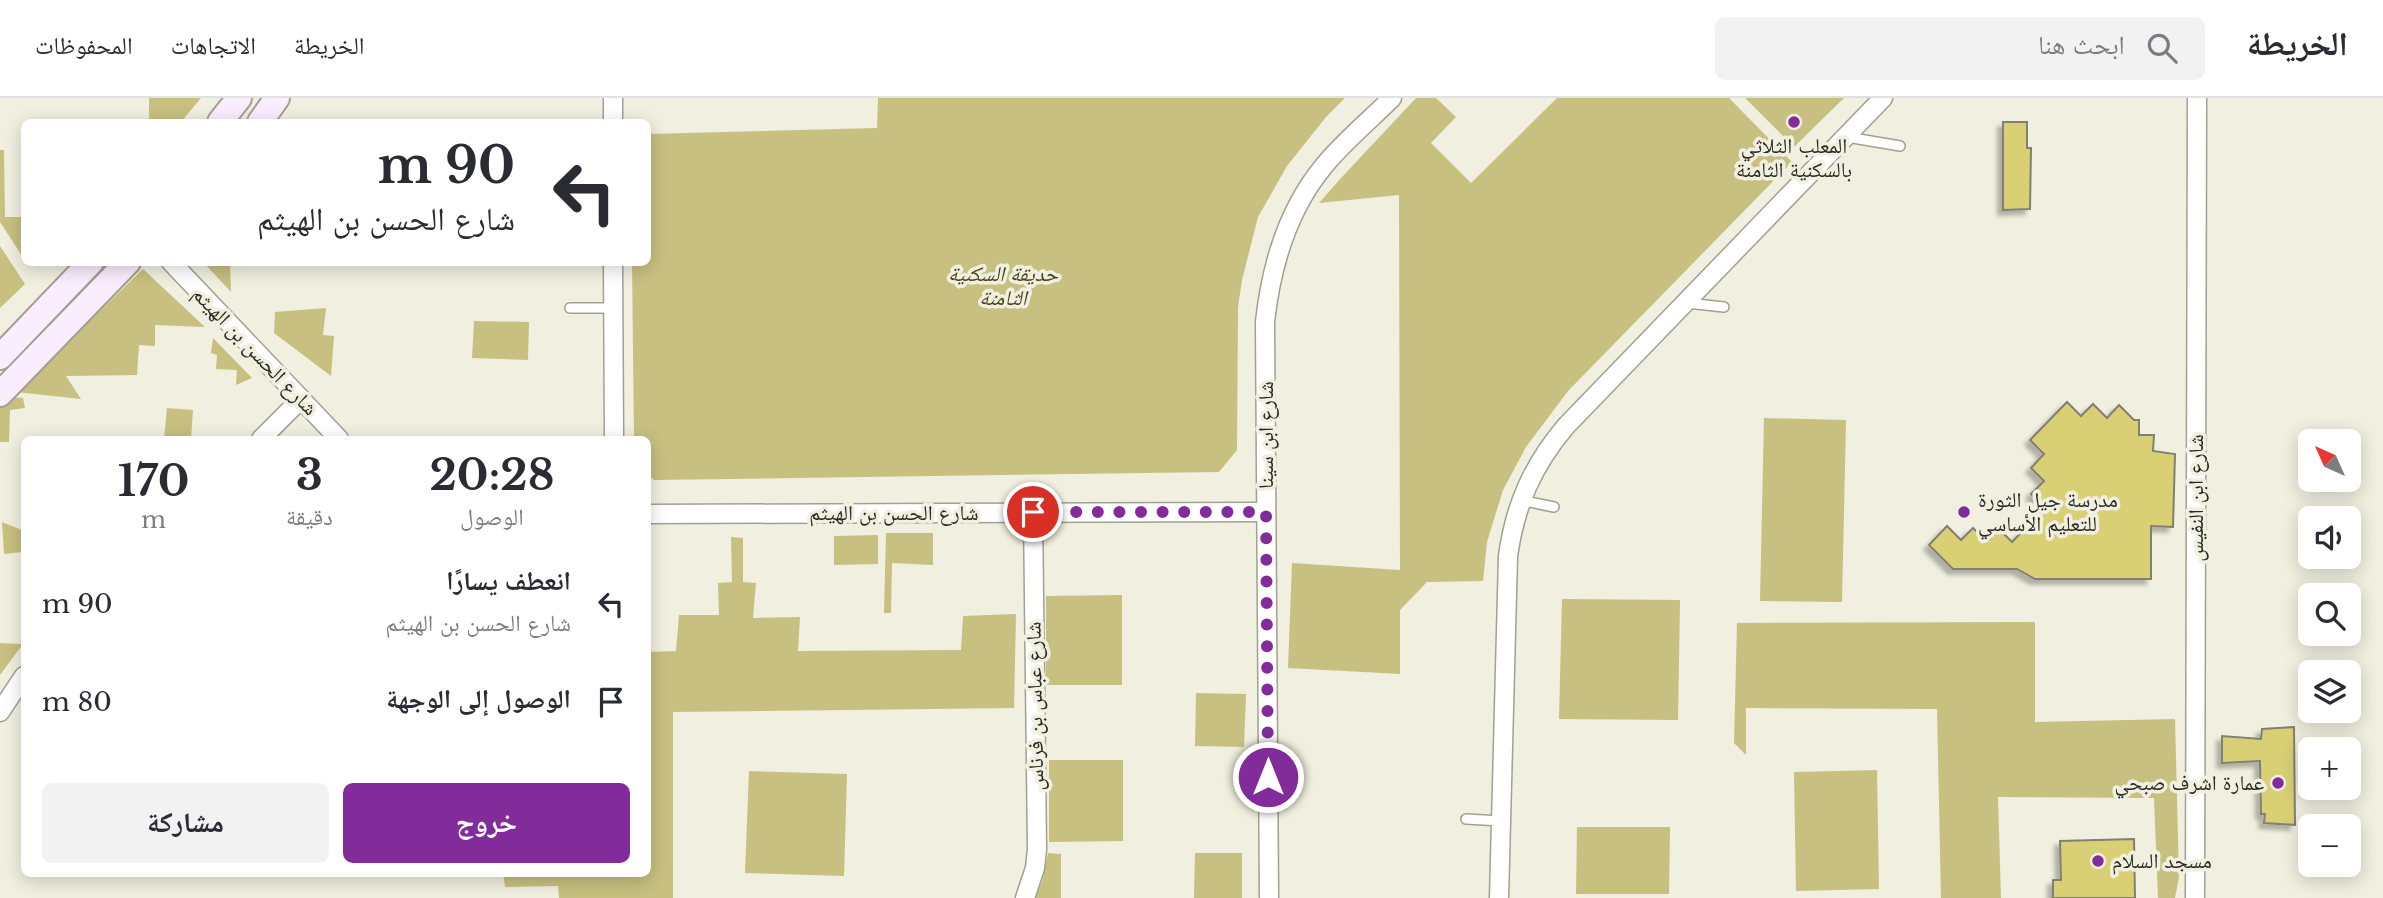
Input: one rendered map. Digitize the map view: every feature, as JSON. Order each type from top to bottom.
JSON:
[{"type":"main road","points":[[222,119],[239,98]]},
{"type":"main road","points":[[262,119],[277,98]]},
{"type":"main road","points":[[0,357],[87,266]]},
{"type":"main road","points":[[0,394],[124,266]]},
{"type":"street","points":[[613,98],[613,119]]},
{"type":"street","name":"شارع ابن سينا","points":[[1269,898],[1265,322],[1272,275],[1278,252],[1297,208],[1323,166],[1392,98]]},
{"type":"street","points":[[1499,898],[1508,556],[1520,500],[1536,466],[1550,445],[1883,98]]},
{"type":"street","name":"شارع ابن النفيس","points":[[2195,898],[2197,98]]},
{"type":"street","name":"شارع الحسن بن الهيثم","points":[[175,266],[336,436]]},
{"type":"street","points":[[613,266],[614,436]]},
{"type":"street","points":[[264,436],[301,399]]},
{"type":"street","name":"شارع عباس بن فرناس","points":[[1025,898],[1037,849],[1033,512]]},
{"type":"street","name":"شارع الحسن بن الهيثم","points":[[651,514],[1266,512]]},
{"type":"street","points":[[0,712],[21,680]]},
{"type":"lane","points":[[1845,137],[1900,146]]},
{"type":"lane","points":[[1685,303],[1724,307]]},
{"type":"lane","points":[[570,308],[613,308]]},
{"type":"lane","points":[[1520,500],[1554,508]]},
{"type":"lane","points":[[1466,820],[1501,821]]},
{"type":"green space","points":[[149,98],[201,98],[184,119],[149,119]]},
{"type":"green space","name":"حديقة السكنية الثامنة","points":[[878,98],[1345,98],[1326,117],[1287,166],[1258,217],[1238,307],[1237,450],[1219,472],[654,480],[651,477],[651,436],[634,436],[632,266],[651,266],[651,134],[877,128]]},
{"type":"green space","points":[[1416,98],[1436,98],[1456,117],[1431,143],[1471,183],[1557,98],[1729,98],[1792,162],[1568,391],[1526,447],[1503,490],[1487,542],[1483,581],[1427,582],[1400,610],[1400,674],[1288,668],[1292,563],[1400,570],[1399,195],[1319,203]]},
{"type":"green space","name":"المعلب الثلاثي بالسكنية الثامنة","points":[[1745,98],[1844,98],[1794,147]]},
{"type":"green space","points":[[0,150],[4,150],[5,217],[21,217],[21,254],[0,222]]},
{"type":"green space","points":[[0,246],[25,284],[0,308]]},
{"type":"green space","points":[[207,266],[230,266],[231,292]]},
{"type":"green space","points":[[143,269],[205,327],[155,325],[155,346],[139,345],[137,375],[66,376],[81,399],[16,392]]},
{"type":"green space","points":[[326,308],[323,335],[334,336],[331,376],[274,333],[275,312]]},
{"type":"green space","points":[[474,321],[529,322],[528,360],[472,358]]},
{"type":"green space","points":[[213,338],[252,378],[236,385],[237,370],[216,369],[217,355],[211,353]]},
{"type":"green space","points":[[8,397],[23,398],[25,408],[10,410],[9,442],[0,442],[0,405]]},
{"type":"green space","points":[[167,408],[193,410],[191,436],[164,436]]},
{"type":"green space","points":[[1764,418],[1846,420],[1842,602],[1760,601]]},
{"type":"green space","points":[[2,522],[21,530],[21,552],[4,554]]},
{"type":"green space","points":[[886,533],[933,533],[933,565],[892,563],[891,613],[884,613]]},
{"type":"green space","points":[[878,535],[878,564],[834,565],[834,536]]},
{"type":"green space","points":[[731,537],[743,538],[743,582],[756,583],[753,618],[800,617],[798,651],[961,650],[963,616],[1016,614],[1014,708],[673,712],[673,898],[559,898],[558,886],[505,887],[504,877],[651,877],[651,652],[676,651],[679,615],[719,615],[718,583],[732,582]]},
{"type":"green space","points":[[1122,595],[1122,685],[1046,685],[1046,596]]},
{"type":"green space","points":[[1562,599],[1680,600],[1678,720],[1559,719]]},
{"type":"green space","points":[[2035,622],[2035,722],[2175,719],[2179,877],[2175,898],[2158,898],[2154,798],[1998,797],[2001,898],[1941,898],[1937,709],[1746,708],[1746,755],[1734,743],[1737,623]]},
{"type":"green space","points":[[0,643],[21,644],[21,647],[0,675]]},
{"type":"green space","points":[[1196,693],[1246,694],[1244,747],[1195,746]]},
{"type":"green space","points":[[1049,760],[1123,760],[1123,841],[1049,842]]},
{"type":"green space","points":[[1877,770],[1879,889],[1796,891],[1794,772]]},
{"type":"green space","points":[[749,771],[847,774],[844,876],[745,873]]},
{"type":"green space","points":[[1577,827],[1670,827],[1669,894],[1576,894]]},
{"type":"green space","points":[[1048,853],[1061,854],[1061,898],[1034,898],[1042,882]]},
{"type":"green space","points":[[1195,853],[1242,853],[1242,898],[1194,898]]},
{"type":"building","points":[[2003,122],[2027,122],[2027,148],[2031,148],[2030,209],[2003,210]]},
{"type":"building","points":[[2067,402],[2081,416],[2093,404],[2107,418],[2119,405],[2134,420],[2139,420],[2139,435],[2154,435],[2153,451],[2175,454],[2173,527],[2151,526],[2151,579],[2035,579],[2017,569],[1953,569],[1929,545],[1947,526],[1961,540],[1973,528],[1987,542],[1999,529],[2012,542],[2045,508],[2031,494],[2044,481],[2031,468],[2044,454],[2030,440]]},
{"type":"building","name":"عمارة اشرف صبحي","points":[[2294,727],[2295,825],[2264,823],[2265,814],[2261,814],[2260,761],[2222,763],[2222,736],[2261,739],[2262,729]]},
{"type":"building","name":"مسجد السلام","points":[[2134,839],[2135,898],[2053,898],[2053,880],[2061,880],[2060,841]]},
{"type":"place","name":"المعلب الثلاثي بالسكنية الثامنة","points":[[1794,122]]},
{"type":"place","name":"مدرسة جيل الثورة للتعليم الأساسي","points":[[1964,512]]},
{"type":"place","name":"عمارة اشرف صبحي","points":[[2278,783]]},
{"type":"place","name":"مسجد السلام","points":[[2098,861]]},
{"type":"route","points":[[1033,512],[1266,512],[1268,777]]}]
